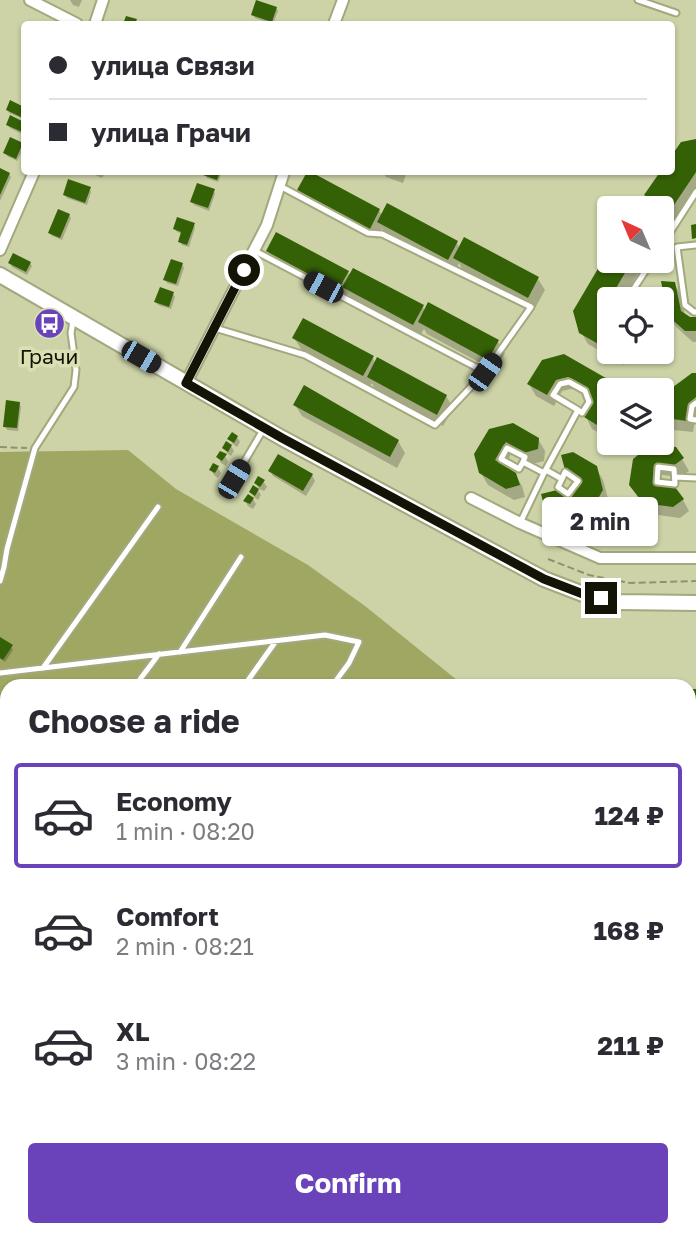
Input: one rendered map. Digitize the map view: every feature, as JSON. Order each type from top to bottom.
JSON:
[{"type":"street","points":[[30,0],[71,21]]},
{"type":"street","points":[[96,21],[103,0]]},
{"type":"street","points":[[335,21],[343,0]]},
{"type":"street","points":[[0,250],[33,175]]},
{"type":"street","points":[[186,383],[267,225],[283,175]]},
{"type":"street","points":[[0,275],[265,428],[544,579],[583,594],[618,602],[696,603]]},
{"type":"street","points":[[471,498],[600,558],[696,558]]},
{"type":"lane","points":[[638,0],[676,13]]},
{"type":"lane","points":[[215,328],[305,355],[435,425],[485,372],[531,307],[382,234],[368,233],[280,186]]},
{"type":"lane","points":[[674,226],[696,192]]},
{"type":"lane","points":[[674,244],[677,247],[685,305],[696,312]]},
{"type":"lane","points":[[677,247],[696,245]]},
{"type":"lane","points":[[254,251],[485,372]]},
{"type":"lane","points":[[0,581],[35,449],[74,387],[76,370],[71,333],[74,318]]},
{"type":"lane","points":[[569,382],[585,391],[589,402],[582,413],[578,410],[553,396],[560,384],[569,382]]},
{"type":"lane","points":[[696,403],[692,406],[690,419],[696,420]]},
{"type":"lane","points":[[520,523],[578,410]]},
{"type":"lane","points":[[234,479],[265,428]]},
{"type":"lane","points":[[523,461],[562,478]]},
{"type":"lane","points":[[675,477],[696,478]]},
{"type":"lane","points":[[43,668],[158,507]]},
{"type":"lane","points":[[180,652],[241,557]]},
{"type":"lane","points":[[0,673],[325,635],[359,642],[337,679]]},
{"type":"lane","points":[[249,679],[276,641]]},
{"type":"lane","points":[[140,679],[159,654]]},
{"type":"path","points":[[0,447],[35,449]]},
{"type":"path","points":[[548,559],[589,575],[630,583],[696,581]]},
{"type":"green space","points":[[128,450],[176,489],[308,565],[365,606],[456,679],[0,679],[0,452]]},
{"type":"building","points":[[256,0],[277,7],[272,21],[251,15]]},
{"type":"building","points":[[126,16],[137,19],[136,21],[124,21]]},
{"type":"building","points":[[10,100],[21,106],[21,117],[6,110]]},
{"type":"building","points":[[10,115],[21,120],[21,132],[6,125]]},
{"type":"building","points":[[10,137],[21,142],[16,159],[3,153]]},
{"type":"building","points":[[696,139],[696,172],[674,205],[674,196],[644,195],[658,175],[675,175],[675,151],[681,142]]},
{"type":"building","points":[[0,168],[10,173],[0,195]]},
{"type":"building","points":[[203,175],[219,175],[217,180]]},
{"type":"building","points":[[305,175],[317,175],[380,209],[370,229],[297,190]]},
{"type":"building","points":[[68,179],[91,187],[85,203],[63,195]]},
{"type":"building","points":[[197,183],[215,189],[208,208],[190,202]]},
{"type":"building","points":[[387,203],[458,241],[448,260],[377,222]]},
{"type":"building","points":[[58,209],[70,214],[60,238],[48,233]]},
{"type":"building","points":[[177,217],[195,223],[187,245],[178,242],[181,232],[173,229]]},
{"type":"building","points":[[696,224],[696,238],[692,239],[691,225]]},
{"type":"building","points":[[276,232],[349,271],[338,290],[266,251]]},
{"type":"building","points":[[464,237],[539,277],[528,298],[453,258]]},
{"type":"building","points":[[13,253],[31,262],[26,272],[8,263]]},
{"type":"building","points":[[171,259],[183,263],[176,284],[163,280]]},
{"type":"building","points":[[353,268],[424,305],[413,325],[342,287]]},
{"type":"building","points":[[597,270],[597,273],[625,273],[617,287],[597,287],[597,343],[579,333],[573,311]]},
{"type":"building","points":[[661,281],[675,282],[681,311],[690,317],[696,317],[696,331],[685,331],[674,321],[674,287],[662,287]]},
{"type":"building","points":[[160,287],[174,292],[169,307],[154,302]]},
{"type":"building","points":[[428,302],[499,340],[488,360],[418,322]]},
{"type":"building","points":[[303,318],[374,356],[363,376],[292,338]]},
{"type":"building","points":[[564,354],[606,378],[597,378],[597,425],[584,417],[592,404],[588,389],[568,377],[556,380],[547,395],[527,384],[542,360]]},
{"type":"building","points":[[377,357],[447,395],[437,415],[367,377]]},
{"type":"building","points":[[696,373],[696,397],[689,403],[687,421],[674,419],[674,386]]},
{"type":"building","points":[[304,385],[399,440],[390,457],[293,405]]},
{"type":"building","points":[[6,400],[20,402],[17,428],[3,427]]},
{"type":"building","points":[[513,423],[539,438],[538,449],[524,453],[506,442],[495,460],[516,473],[520,485],[506,489],[479,473],[474,454],[489,429]]},
{"type":"building","points":[[232,432],[238,436],[234,443],[227,439]]},
{"type":"building","points":[[226,441],[232,445],[228,452],[222,448]]},
{"type":"building","points":[[676,447],[684,458],[673,466],[657,464],[654,484],[675,487],[684,499],[673,507],[643,503],[629,485],[633,459],[638,455],[674,455]]},
{"type":"building","points":[[220,451],[227,454],[222,461],[216,457]]},
{"type":"building","points":[[573,452],[597,466],[603,490],[589,514],[567,519],[544,505],[541,494],[557,490],[571,498],[582,480],[565,470],[561,455]]},
{"type":"building","points":[[278,454],[313,474],[303,491],[268,471]]},
{"type":"building","points":[[213,463],[219,466],[215,473],[209,470]]},
{"type":"building","points":[[258,476],[265,480],[260,487],[254,483]]},
{"type":"building","points":[[253,485],[259,489],[255,496],[249,492]]},
{"type":"building","points":[[248,494],[254,498],[250,504],[243,501]]},
{"type":"building","points":[[0,637],[13,645],[3,660],[0,658]]},
{"type":"place","name":"Грачи","points":[[49,324]]},
{"type":"route","points":[[244,270],[186,383],[282,438],[544,579],[601,598]]}]
